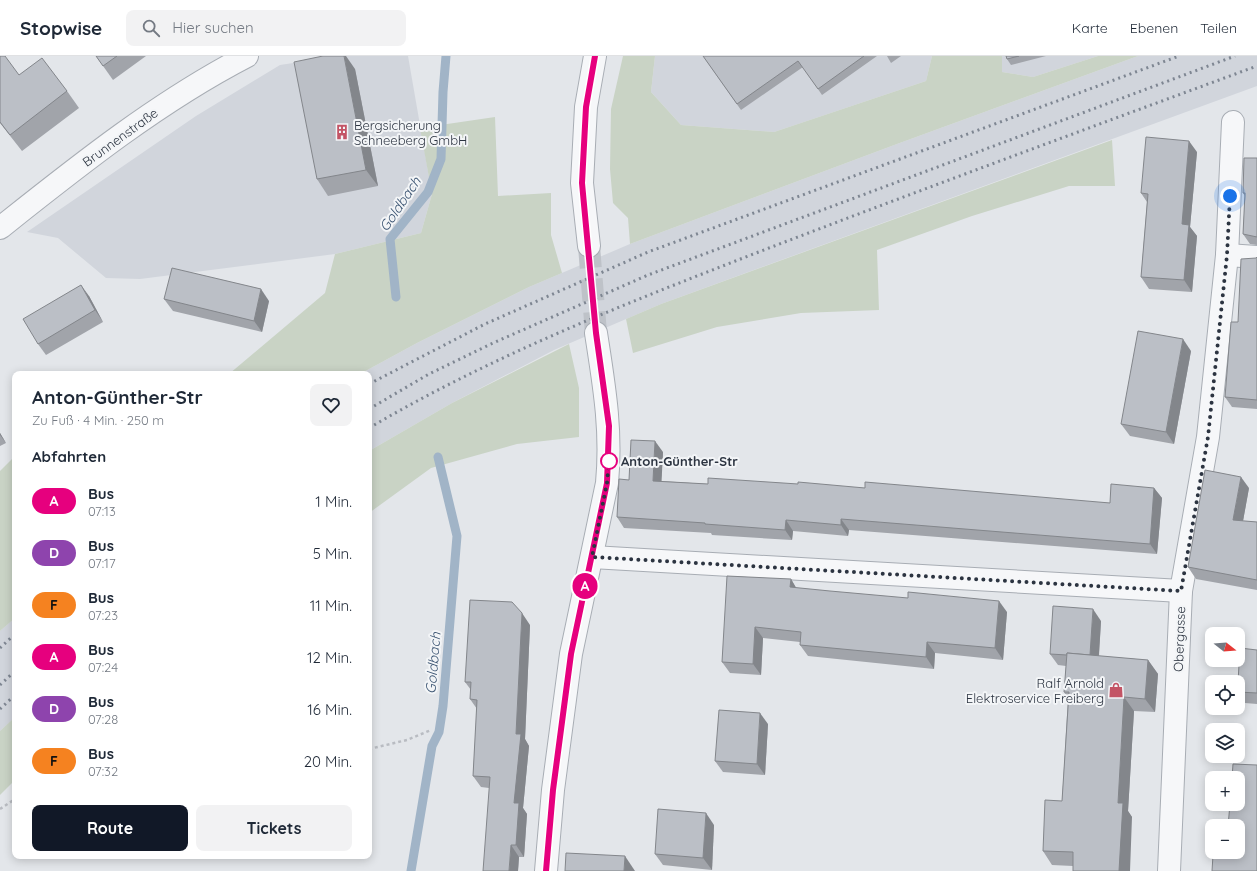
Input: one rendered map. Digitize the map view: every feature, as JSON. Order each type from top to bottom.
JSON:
[{"type":"street","name":"Brunnenstraße","points":[[4,218],[173,99],[247,56]]},
{"type":"street","points":[[589,246],[582,183],[586,107],[595,56]]},
{"type":"street","name":"Obergasse","points":[[1169,871],[1181,591],[1208,437],[1227,255],[1233,122]]},
{"type":"street","points":[[1227,255],[1257,257]]},
{"type":"street","points":[[546,871],[553,790],[571,654],[607,483],[609,426],[596,333]]},
{"type":"street","points":[[592,557],[1181,591]]},
{"type":"path","points":[[372,748],[407,740],[432,730]]},
{"type":"path","points":[[0,809],[12,801]]},
{"type":"shaded area","points":[[339,56],[408,56],[432,194],[421,233],[335,254],[140,279],[106,278],[58,238],[27,232],[196,116],[280,65]]},
{"type":"shaded area","points":[[655,56],[932,56],[926,81],[774,132],[681,125],[651,92]]},
{"type":"shaded area","points":[[1002,56],[1098,56],[1033,77],[1002,72]]},
{"type":"shaded area","points":[[1138,56],[1257,56],[1257,86],[661,304],[554,350],[452,403],[372,449],[372,371],[366,371],[417,343],[529,287],[630,244]]},
{"type":"shaded area","points":[[12,621],[12,720],[0,731],[0,631]]},
{"type":"green space","points":[[623,56],[655,56],[651,92],[681,125],[774,132],[926,81],[932,56],[1002,56],[1002,72],[1033,77],[1098,56],[1138,56],[630,244],[628,218],[613,203],[610,169],[611,109]]},
{"type":"green space","points":[[495,117],[498,196],[551,193],[551,235],[562,273],[529,287],[417,343],[366,371],[233,371],[325,293],[335,254],[421,233],[432,194],[420,128]]},
{"type":"green space","points":[[1112,140],[1115,186],[1069,186],[972,216],[877,250],[879,310],[801,313],[717,327],[633,353],[626,319],[661,304]]},
{"type":"green space","points":[[569,344],[579,388],[579,437],[517,444],[431,468],[372,511],[372,449],[452,403]]},
{"type":"green space","points":[[12,459],[12,621],[0,631],[0,471]]},
{"type":"green space","points":[[12,720],[12,783],[0,795],[0,731]]},
{"type":"building","points":[[0,56],[5,56],[19,75],[42,58],[67,91],[10,135],[0,122]]},
{"type":"building","points":[[96,56],[117,56],[103,66]]},
{"type":"building","name":"Bergsicherung Schneeberg GmbH","points":[[323,56],[344,56],[366,170],[317,179],[294,62]]},
{"type":"building","points":[[703,56],[864,56],[818,89],[798,61],[737,104]]},
{"type":"building","points":[[1006,56],[1019,56],[1007,59]]},
{"type":"building","points":[[1146,137],[1189,141],[1182,224],[1189,225],[1184,280],[1141,277],[1148,194],[1141,193]]},
{"type":"building","points":[[1244,158],[1257,158],[1257,237],[1243,234],[1245,193],[1243,193]]},
{"type":"building","points":[[1257,257],[1257,400],[1225,397],[1231,322],[1238,322],[1241,259]]},
{"type":"building","points":[[172,268],[261,289],[254,321],[164,299]]},
{"type":"building","points":[[81,285],[95,310],[38,344],[23,319]]},
{"type":"building","points":[[1138,331],[1183,339],[1166,432],[1121,424]]},
{"type":"building","points":[[631,440],[655,441],[653,481],[708,484],[708,478],[798,484],[798,482],[865,488],[865,482],[1110,503],[1111,484],[1154,488],[1150,544],[841,519],[841,525],[786,520],[785,530],[617,517],[619,479],[629,480]]},
{"type":"building","points":[[1205,470],[1241,477],[1233,520],[1257,522],[1257,580],[1188,567]]},
{"type":"building","points":[[727,576],[791,579],[790,587],[830,591],[908,598],[908,592],[999,601],[995,648],[927,642],[926,657],[800,645],[801,632],[755,627],[753,664],[722,662]]},
{"type":"building","points":[[470,600],[512,602],[522,613],[516,734],[521,734],[514,803],[519,803],[516,845],[511,845],[509,871],[483,871],[490,777],[473,776],[477,700],[470,699],[471,682],[465,682]]},
{"type":"building","points":[[1053,606],[1093,609],[1090,655],[1067,653],[1067,655],[1050,654]]},
{"type":"building","points":[[1245,649],[1257,650],[1257,693],[1245,692],[1245,675],[1238,675],[1239,667],[1245,667]]},
{"type":"building","points":[[1067,653],[1148,660],[1145,699],[1124,697],[1118,803],[1123,803],[1119,871],[1073,871],[1073,852],[1043,851],[1045,800],[1062,801],[1069,692],[1064,692]]},
{"type":"building","points":[[719,710],[760,713],[757,764],[715,761]]},
{"type":"building","points":[[1233,764],[1257,765],[1257,871],[1212,871],[1213,859],[1245,859],[1245,819],[1229,819],[1229,811],[1245,811],[1245,771],[1232,771]]},
{"type":"building","points":[[658,809],[706,813],[703,858],[655,854]]},
{"type":"building","points":[[566,853],[625,856],[624,871],[565,871]]},
{"type":"waterway","name":"Goldbach","points":[[396,297],[390,239],[428,192],[441,159],[443,92],[446,56]]},
{"type":"waterway","name":"Goldbach","points":[[411,871],[432,746],[439,732],[443,706],[457,536],[438,457]]},
{"type":"tunnel","points":[[589,246],[596,333]]},
{"type":"railway","points":[[372,382],[485,324],[648,252],[1179,56]]},
{"type":"railway","points":[[372,407],[429,374],[493,343],[648,275],[1235,56]]},
{"type":"railway","points":[[372,426],[465,376],[565,330],[615,309],[830,225],[1257,66]]},
{"type":"railway","points":[[0,648],[12,637]]},
{"type":"railway","points":[[0,685],[12,674]]},
{"type":"railway","points":[[0,709],[12,698]]},
{"type":"bus line","name":"A","points":[[546,871],[553,790],[571,654],[607,483],[609,460],[609,426],[596,333],[582,183],[586,107],[595,56]]},
{"type":"place","name":"Bergsicherung Schneeberg GmbH","points":[[342,132]]},
{"type":"place","name":"Anton-Günther-Str","points":[[609,461]]},
{"type":"place","name":"Ralf Arnold Elektroservice Freiberg","points":[[1116,690]]},
{"type":"route","points":[[609,461],[607,483],[592,557],[1181,591],[1208,437],[1227,255],[1230,196]]}]
